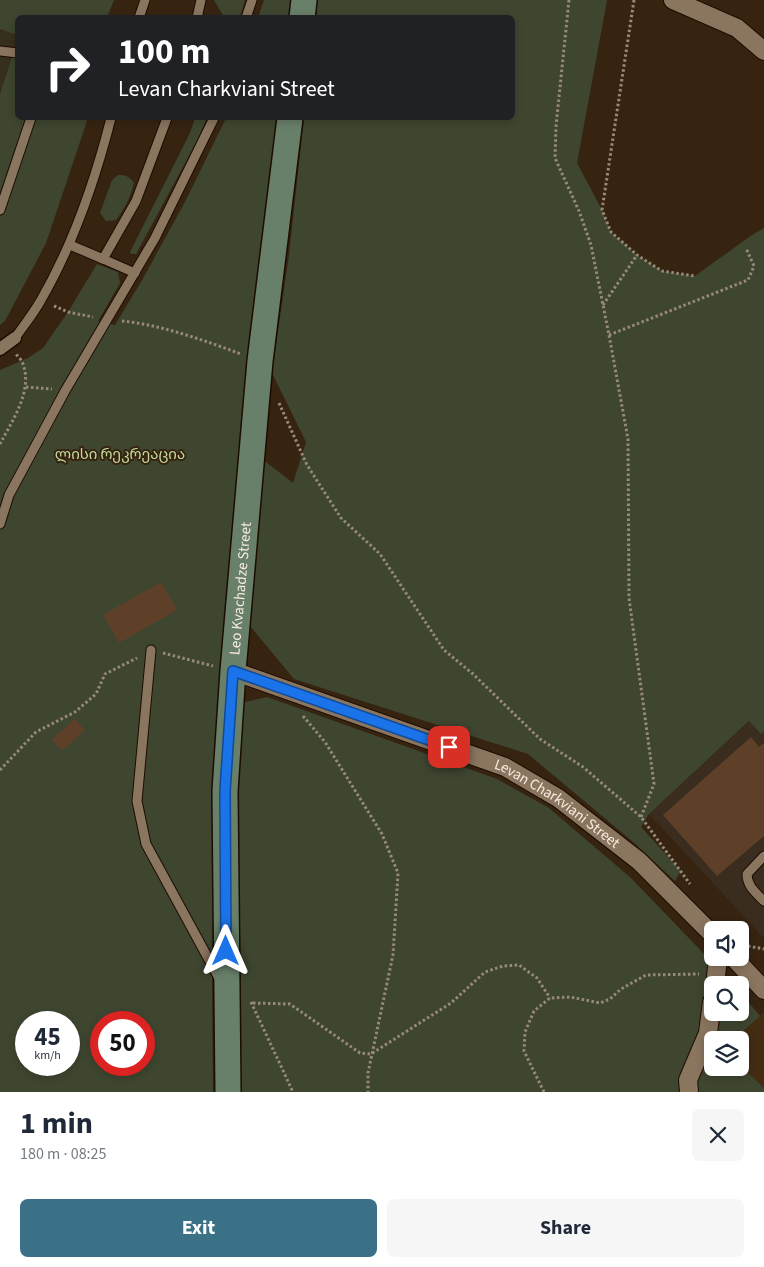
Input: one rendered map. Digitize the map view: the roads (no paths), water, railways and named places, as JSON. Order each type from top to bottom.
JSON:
[{"type":"main road","points":[[302,15],[304,0]]},
{"type":"main road","name":"Leo Kvachadze Street","points":[[228,1092],[225,791],[233,671],[260,362],[290,120]]},
{"type":"street","points":[[673,0],[737,28],[764,51]]},
{"type":"street","name":"Levan Charkviani Street","points":[[233,671],[505,766],[558,798],[639,861],[704,926]]},
{"type":"street","points":[[742,966],[764,990]]},
{"type":"street","points":[[690,1092],[688,1080],[708,1033],[710,1021]]},
{"type":"lane","points":[[140,15],[145,0]]},
{"type":"lane","points":[[197,15],[201,0]]},
{"type":"lane","points":[[247,15],[252,0]]},
{"type":"lane","points":[[0,51],[15,53]]},
{"type":"lane","points":[[0,210],[30,120]]},
{"type":"lane","points":[[8,343],[41,301],[70,245],[98,169],[110,120]]},
{"type":"lane","points":[[103,258],[136,201],[166,120]]},
{"type":"lane","points":[[0,524],[9,495],[65,391],[155,238],[213,120]]},
{"type":"lane","points":[[70,245],[135,272]]},
{"type":"lane","points":[[151,650],[137,801],[146,844],[226,991]]},
{"type":"lane","points":[[764,856],[747,874],[747,881],[764,901]]},
{"type":"park label","name":"ლისი რეკრეაცია","points":[[120,454]]}]
